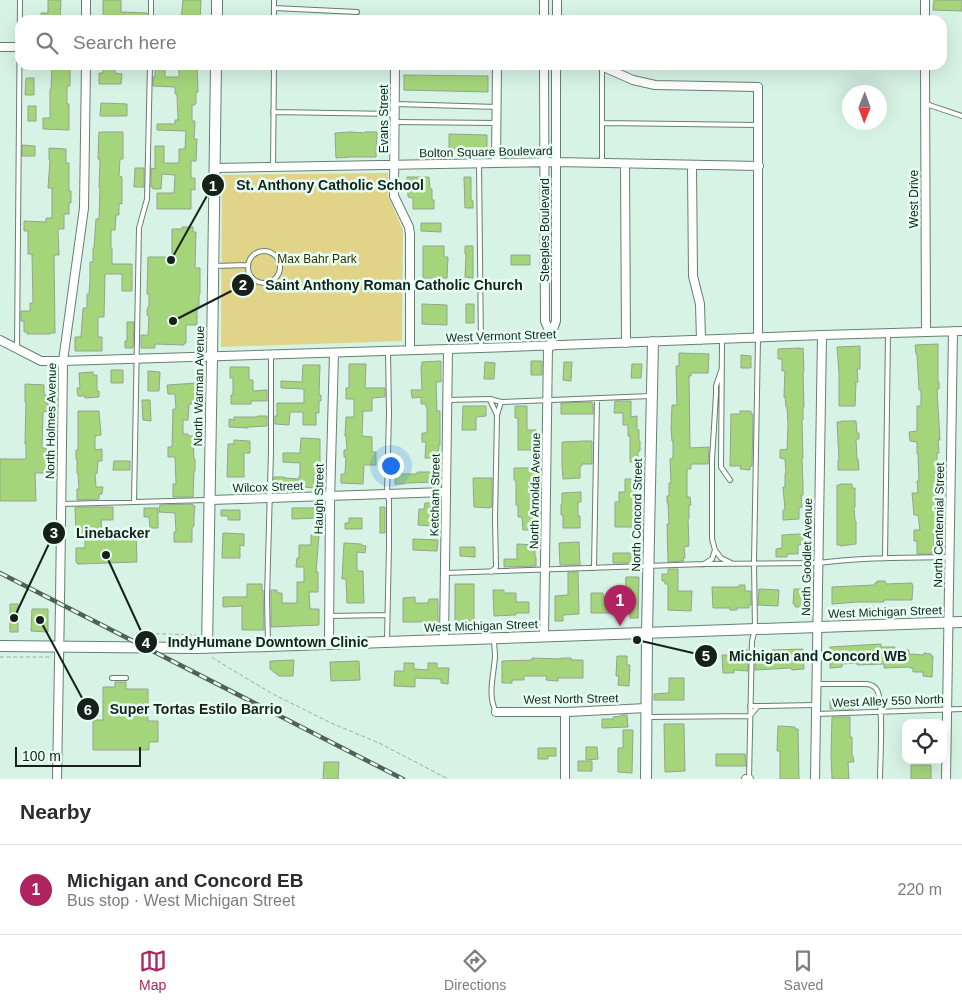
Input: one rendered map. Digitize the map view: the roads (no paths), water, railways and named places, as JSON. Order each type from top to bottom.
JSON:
[{"type":"main road","points":[[216,15],[217,0]]},
{"type":"main road","name":"North Warman Avenue","points":[[207,648],[216,70]]},
{"type":"main road","name":"North Concord Street","points":[[646,779],[653,342]]},
{"type":"main road","name":"West Michigan Street","points":[[0,646],[207,648],[962,622]]},
{"type":"street","points":[[86,0],[86,15]]},
{"type":"street","points":[[544,0],[544,15]]},
{"type":"street","points":[[557,0],[557,15]]},
{"type":"street","points":[[925,0],[925,15]]},
{"type":"street","points":[[0,46],[15,47]]},
{"type":"street","name":"North Holmes Avenue","points":[[57,779],[63,361],[84,208],[86,70]]},
{"type":"street","name":"Evans Street","points":[[395,70],[394,196],[409,227],[410,234],[410,350]]},
{"type":"street","points":[[496,163],[497,70]]},
{"type":"street","name":"Steeples Boulevard","points":[[544,70],[545,321],[551,335]]},
{"type":"street","name":"Steeples Boulevard","points":[[550,346],[551,335],[556,321],[556,70]]},
{"type":"street","points":[[609,70],[633,80],[654,85],[758,87],[758,338]]},
{"type":"street","name":"West Drive","points":[[925,70],[926,332]]},
{"type":"street","name":"Bolton Square Boulevard","points":[[214,168],[544,162],[759,166]]},
{"type":"street","points":[[625,164],[626,343]]},
{"type":"street","points":[[692,165],[693,276],[700,304],[701,340]]},
{"type":"street","name":"North Centennial Street","points":[[946,779],[953,331]]},
{"type":"street","name":"West Vermont Street","points":[[17,348],[41,361],[63,361],[962,331]]},
{"type":"street","name":"North Goodlet Avenue","points":[[815,779],[822,335]]},
{"type":"street","points":[[0,340],[17,348]]},
{"type":"street","name":"North Arnolda Avenue","points":[[544,637],[550,346]]},
{"type":"street","name":"Ketcham Street","points":[[444,640],[448,349]]},
{"type":"street","name":"Haugh Street","points":[[329,644],[330,496],[334,353]]},
{"type":"street","name":"Wilcox Street","points":[[210,500],[446,492]]},
{"type":"street","name":"West North Street","points":[[496,712],[646,713]]},
{"type":"street","points":[[565,712],[565,779]]},
{"type":"lane","points":[[20,0],[20,15]]},
{"type":"lane","points":[[151,0],[151,15]]},
{"type":"lane","points":[[274,0],[274,15]]},
{"type":"lane","points":[[274,8],[357,12]]},
{"type":"lane","points":[[17,348],[20,70]]},
{"type":"lane","points":[[134,502],[139,228],[147,200],[150,70]]},
{"type":"lane","points":[[272,167],[274,70]]},
{"type":"lane","points":[[600,70],[602,163]]},
{"type":"lane","points":[[395,104],[497,106]]},
{"type":"lane","points":[[926,104],[962,116]]},
{"type":"lane","points":[[273,112],[395,114]]},
{"type":"lane","points":[[395,122],[496,123]]},
{"type":"lane","points":[[602,123],[758,125]]},
{"type":"lane","points":[[479,163],[481,348]]},
{"type":"lane","points":[[265,251],[278,259],[279,270],[273,279],[268,282],[262,282],[252,278],[248,265],[254,254],[265,251]]},
{"type":"lane","points":[[213,266],[248,265]]},
{"type":"lane","points":[[884,558],[888,333]]},
{"type":"lane","points":[[748,779],[752,642],[755,629],[754,563],[758,338]]},
{"type":"lane","points":[[722,339],[721,467],[730,480]]},
{"type":"lane","points":[[387,642],[389,546],[389,500],[386,494],[389,413],[388,351]]},
{"type":"lane","points":[[268,646],[267,598],[272,354]]},
{"type":"lane","points":[[722,368],[716,386],[712,460],[712,538],[715,550],[721,558],[733,564]]},
{"type":"lane","points":[[447,400],[490,400],[501,402],[652,396]]},
{"type":"lane","points":[[594,568],[598,398]]},
{"type":"lane","points":[[490,400],[496,415]]},
{"type":"lane","points":[[491,572],[496,567],[496,415],[501,402]]},
{"type":"lane","points":[[61,504],[210,500]]},
{"type":"lane","points":[[704,564],[712,559],[715,550]]},
{"type":"lane","points":[[445,573],[950,557]]},
{"type":"lane","points":[[329,616],[387,616]]},
{"type":"lane","points":[[494,638],[495,654],[491,694],[492,705],[496,712]]},
{"type":"lane","points":[[112,678],[126,678]]},
{"type":"lane","points":[[816,684],[867,684],[873,685],[877,689],[881,712],[880,779]]},
{"type":"lane","name":"West Alley 550 North","points":[[750,706],[881,712],[962,708]]},
{"type":"lane","points":[[750,716],[758,706]]},
{"type":"lane","points":[[646,713],[750,716]]},
{"type":"railway","points":[[0,573],[403,779]]},
{"type":"place","name":"St. Anthony Catholic School","points":[[171,260]]},
{"type":"place","name":"Saint Anthony Roman Catholic Church","points":[[173,321]]},
{"type":"place","name":"IndyHumane Downtown Clinic","points":[[106,555]]},
{"type":"place","name":"Linebacker","points":[[14,618]]},
{"type":"place","name":"Super Tortas Estilo Barrio","points":[[40,620]]},
{"type":"place","name":"Michigan and Concord EB","points":[[620,626]]},
{"type":"place","name":"Michigan and Concord WB","points":[[637,640]]},
{"type":"park label","name":"Max Bahr Park","points":[[317,259]]}]
